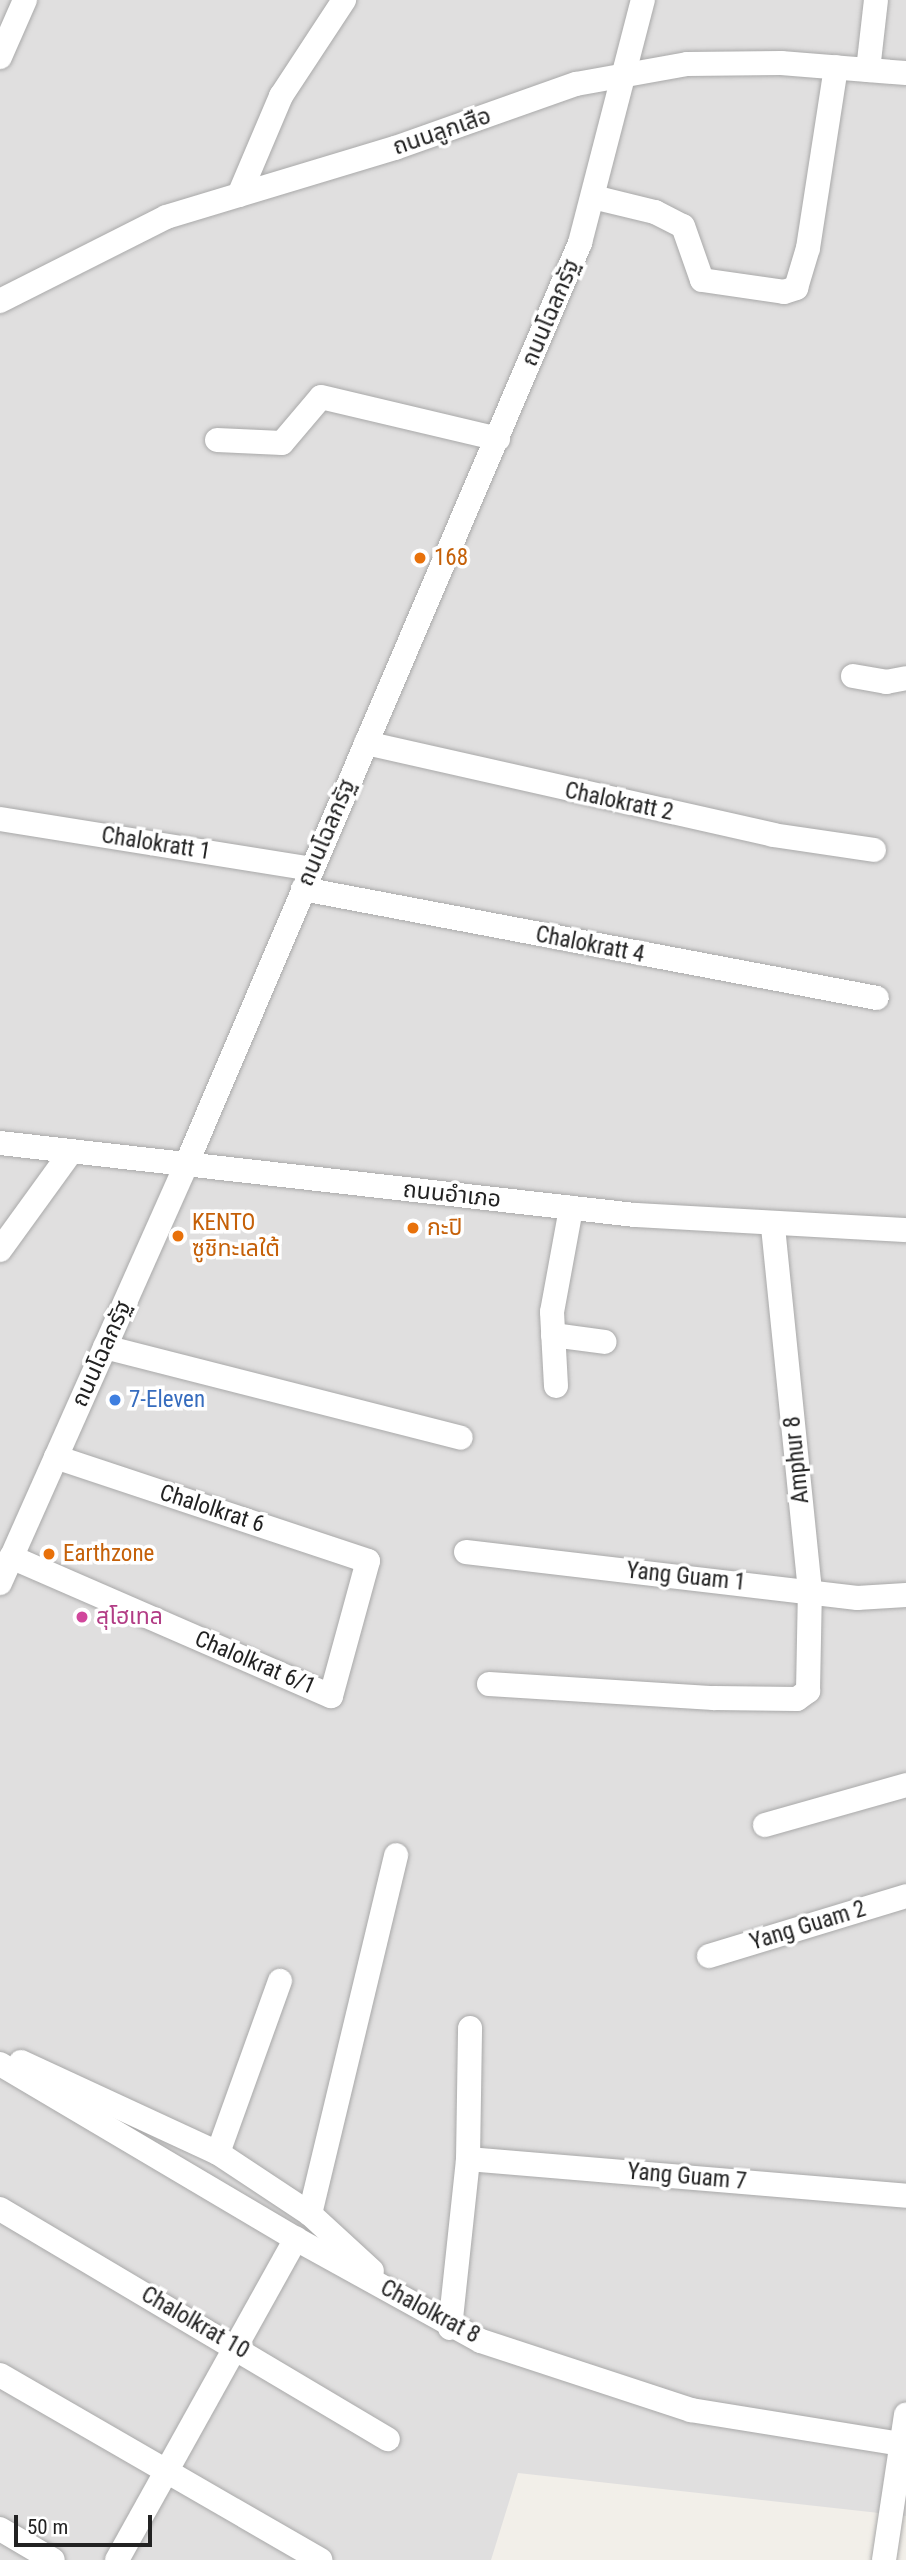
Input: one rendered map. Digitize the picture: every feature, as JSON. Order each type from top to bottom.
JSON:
[{"type":"street","points":[[0,57],[26,0]]},
{"type":"street","points":[[239,195],[281,96],[344,0]]},
{"type":"street","name":"ถนนโฉลกรัฐ","points":[[0,1583],[186,1165],[580,243],[643,0]]},
{"type":"street","points":[[868,70],[876,0]]},
{"type":"street","name":"ถนนลูกเสือ","points":[[2,292],[166,217],[622,73],[687,64],[836,67],[906,73]]},
{"type":"street","points":[[593,197],[655,212],[684,226],[702,280],[785,292],[796,288],[808,248],[836,67]]},
{"type":"street","points":[[217,440],[282,443],[321,397],[498,439]]},
{"type":"street","points":[[853,676],[886,682],[906,678]]},
{"type":"street","name":"Chalokratt 2","points":[[366,743],[773,835],[874,850]]},
{"type":"street","name":"Chalokratt 1","points":[[0,819],[307,879]]},
{"type":"street","name":"Chalokratt 4","points":[[307,879],[877,998]]},
{"type":"street","name":"ถนนอำเภอ","points":[[0,1143],[571,1208],[774,1224],[906,1230]]},
{"type":"street","points":[[0,1250],[71,1152]]},
{"type":"street","points":[[556,1386],[552,1312],[571,1208]]},
{"type":"street","name":"Amphur 8","points":[[489,1685],[713,1698],[806,1695],[810,1591],[774,1224]]},
{"type":"street","points":[[553,1335],[606,1342]]},
{"type":"street","points":[[105,1347],[461,1438]]},
{"type":"street","name":"Chalolkrat 6","points":[[56,1457],[368,1561]]},
{"type":"street","name":"Yang Guam 1","points":[[466,1552],[868,1598],[906,1595]]},
{"type":"street","name":"Chalolkrat 6/1","points":[[11,1557],[331,1696],[368,1561]]},
{"type":"street","points":[[765,1825],[906,1785]]},
{"type":"street","points":[[310,2214],[397,1855]]},
{"type":"street","name":"Yang Guam 2","points":[[709,1956],[906,1896]]},
{"type":"street","points":[[218,2153],[280,1981]]},
{"type":"street","points":[[450,2328],[468,2159],[470,2028]]},
{"type":"street","points":[[0,2055],[218,2153],[310,2214],[392,2292]]},
{"type":"street","name":"Chalolkrat 8","points":[[0,2064],[450,2328],[691,2410],[904,2445]]},
{"type":"street","name":"Yang Guam 7","points":[[468,2159],[906,2196]]},
{"type":"street","name":"Chalolkrat 10","points":[[0,2209],[388,2439]]},
{"type":"street","points":[[117,2560],[238,2348],[296,2239]]},
{"type":"street","points":[[0,2375],[320,2560]]},
{"type":"street","points":[[884,2560],[904,2445],[906,2415]]},
{"type":"street","points":[[0,2529],[53,2560]]},
{"type":"shaded area","points":[[0,0],[906,0],[906,2516],[518,2473],[491,2560],[0,2560]]},
{"type":"place","name":"168","points":[[420,558]]},
{"type":"place","name":"กะปิ","points":[[413,1228]]},
{"type":"place","name":"KENTO ซูชิทะเลใต้","points":[[178,1236]]},
{"type":"place","name":"7-Eleven","points":[[115,1400]]},
{"type":"place","name":"Earthzone","points":[[49,1554]]},
{"type":"place","name":"สุโฮเทล","points":[[82,1617]]}]
